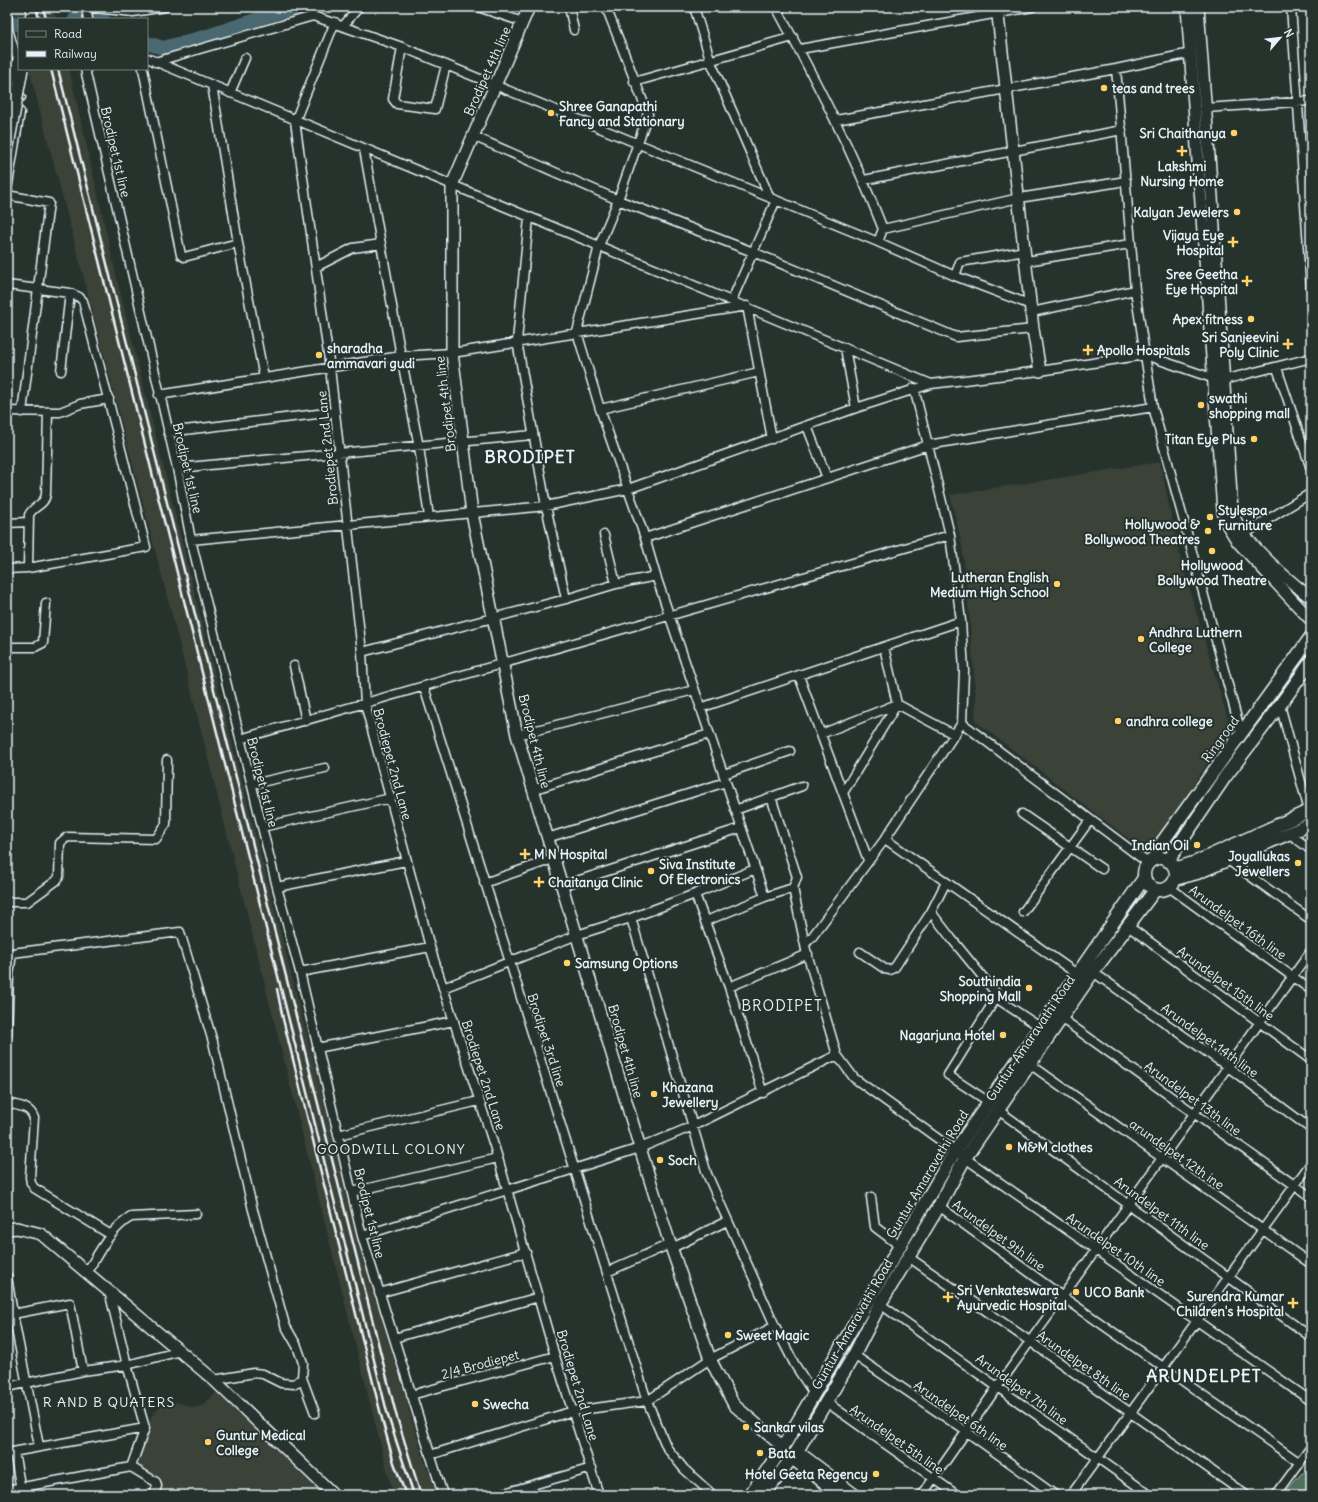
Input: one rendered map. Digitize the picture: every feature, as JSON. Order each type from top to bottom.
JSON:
[{"type":"main road","name":"Ringroad","points":[[1151,861],[1158,848],[1311,637]]},
{"type":"main road","name":"Ringroad","points":[[1172,874],[1225,777],[1311,662]]},
{"type":"main road","points":[[1172,874],[1158,858],[1151,861],[1145,867],[1144,878],[1146,883],[1155,890],[1165,890],[1172,874],[1196,862],[1310,813]]},
{"type":"main road","points":[[1172,874],[1197,873],[1311,824]]},
{"type":"main road","name":"Guntur Amaravathi Road","points":[[750,1495],[783,1447],[955,1151],[994,1106],[1024,1060],[1040,1027],[1144,878]]},
{"type":"main road","name":"Guntur-Amaravathi Road","points":[[1024,1060],[1061,1018],[1093,972],[1155,890]]},
{"type":"main road","name":"Guntur-Amaravathi Road","points":[[764,1495],[794,1455],[824,1401],[854,1355],[880,1304],[939,1206],[994,1106]]},
{"type":"street","points":[[26,18],[28,7]]},
{"type":"street","points":[[31,18],[33,7]]},
{"type":"street","points":[[86,12],[134,12],[165,7]]},
{"type":"street","points":[[311,7],[313,16]]},
{"type":"street","points":[[344,25],[358,7]]},
{"type":"street","points":[[478,7],[523,22]]},
{"type":"street","name":"Brodipet 4th line","points":[[529,7],[452,186],[452,353],[472,513],[517,735],[532,790],[671,1246],[710,1359],[734,1405],[783,1447]]},
{"type":"street","points":[[569,7],[574,30]]},
{"type":"street","points":[[606,7],[634,82],[648,114],[618,200],[599,246],[577,332],[600,409],[645,538],[656,576],[700,708],[766,897]]},
{"type":"street","points":[[694,7],[711,62],[773,199],[754,252],[732,300]]},
{"type":"street","points":[[776,7],[836,120],[864,180],[883,229],[878,242]]},
{"type":"street","points":[[800,50],[997,10],[1032,7]]},
{"type":"street","points":[[1187,7],[1219,379],[1232,511],[1237,526],[1252,544],[1311,598]]},
{"type":"street","points":[[1198,7],[1205,108],[1219,379],[1223,511],[1226,521],[1238,542],[1311,620]]},
{"type":"street","points":[[1291,7],[1311,289]]},
{"type":"street","points":[[997,10],[1026,256],[1033,329],[1040,371]]},
{"type":"street","points":[[7,13],[8,29],[18,63]]},
{"type":"street","points":[[155,62],[313,16],[344,25],[402,47],[878,242],[1031,308],[1135,290]]},
{"type":"street","points":[[295,121],[335,22]]},
{"type":"street","points":[[634,82],[711,62],[792,37]]},
{"type":"street","points":[[402,47],[393,99],[397,104],[435,109],[446,65]]},
{"type":"street","points":[[836,120],[1006,90],[1191,53]]},
{"type":"street","points":[[148,58],[529,218],[747,306],[931,384]]},
{"type":"street","points":[[230,93],[244,58]]},
{"type":"street","points":[[7,123],[18,63]]},
{"type":"street","points":[[1116,69],[1135,290],[1154,407],[1241,733]]},
{"type":"street","points":[[7,190],[24,83],[21,70]]},
{"type":"street","points":[[7,151],[21,70]]},
{"type":"street","name":"Brodipet 1st line","points":[[85,70],[177,468],[191,540],[277,887],[300,972],[316,1048],[362,1236],[443,1495]]},
{"type":"street","points":[[143,70],[181,255],[184,257],[238,243]]},
{"type":"street","points":[[212,85],[238,243],[264,378]]},
{"type":"street","points":[[7,96],[22,97]]},
{"type":"street","points":[[1205,108],[1311,101]]},
{"type":"street","name":"Brodiepet 2nd Lane","points":[[295,121],[330,368],[338,453],[348,524],[362,652],[365,704],[430,947],[498,1158],[539,1297],[554,1356],[592,1468],[599,1495]]},
{"type":"street","points":[[864,180],[1122,130]]},
{"type":"street","points":[[473,136],[618,200],[754,252],[956,338],[1033,329]]},
{"type":"street","points":[[364,149],[419,447],[429,517]]},
{"type":"street","points":[[883,229],[1019,198],[1126,181]]},
{"type":"street","points":[[7,195],[49,203],[22,412]]},
{"type":"street","points":[[529,218],[517,342],[546,506],[566,600]]},
{"type":"street","points":[[316,267],[353,248],[381,244]]},
{"type":"street","points":[[955,276],[960,262],[1130,244]]},
{"type":"street","points":[[7,285],[70,293],[79,296],[83,301],[146,547],[28,568],[7,569]]},
{"type":"street","points":[[61,371],[70,293]]},
{"type":"street","points":[[160,395],[401,356],[452,353],[747,306]]},
{"type":"street","points":[[747,306],[772,439]]},
{"type":"street","points":[[845,348],[856,408]]},
{"type":"street","points":[[191,540],[546,506],[628,489],[856,408],[914,388],[931,384],[1040,371],[1145,355],[1219,379],[1277,368],[1311,358]]},
{"type":"street","points":[[1277,368],[1311,470]]},
{"type":"street","points":[[600,409],[759,372]]},
{"type":"street","points":[[805,944],[812,937],[885,839],[962,723],[964,671],[961,621],[950,535],[914,388]]},
{"type":"street","points":[[7,411],[60,412],[80,404],[109,399]]},
{"type":"street","points":[[645,538],[928,445],[1154,407]]},
{"type":"street","points":[[28,568],[29,522],[32,510],[46,499],[48,412]]},
{"type":"street","points":[[168,432],[334,412]]},
{"type":"street","points":[[807,426],[826,478]]},
{"type":"street","points":[[177,468],[419,447],[533,435]]},
{"type":"street","points":[[1244,534],[1311,493]]},
{"type":"street","points":[[7,523],[29,522]]},
{"type":"street","points":[[604,535],[616,584]]},
{"type":"street","points":[[240,739],[950,535]]},
{"type":"street","points":[[362,652],[566,600],[616,584],[656,576]]},
{"type":"street","points":[[7,647],[35,647],[43,643],[46,603]]},
{"type":"street","points":[[700,708],[961,621]]},
{"type":"street","points":[[843,793],[897,704],[884,647]]},
{"type":"street","points":[[294,666],[306,721]]},
{"type":"street","points":[[799,676],[868,860]]},
{"type":"street","name":"Brodipet 3rd line","points":[[424,687],[646,1401],[667,1448],[684,1469],[713,1495]]},
{"type":"street","points":[[517,735],[694,690]]},
{"type":"street","points":[[820,734],[897,704],[955,734]]},
{"type":"street","points":[[1280,705],[1310,813]]},
{"type":"street","points":[[962,723],[1090,820],[1151,861]]},
{"type":"street","points":[[532,790],[709,734]]},
{"type":"street","points":[[547,838],[725,778],[790,751]]},
{"type":"street","points":[[7,902],[27,902],[56,881],[59,877],[60,843],[67,837],[156,839],[166,824],[167,760]]},
{"type":"street","points":[[252,784],[325,768]]},
{"type":"street","points":[[735,810],[802,786]]},
{"type":"street","points":[[362,1236],[640,1148],[693,1126],[763,1093],[837,1055],[805,944],[793,888],[798,877],[771,797]]},
{"type":"street","points":[[262,827],[390,798]]},
{"type":"street","points":[[1022,814],[1102,868]]},
{"type":"street","points":[[1023,912],[1090,820]]},
{"type":"street","points":[[561,886],[741,828]]},
{"type":"street","points":[[1290,834],[1311,850]]},
{"type":"street","points":[[885,839],[1077,974]]},
{"type":"street","points":[[484,883],[554,859]]},
{"type":"street","points":[[1228,860],[1311,920]]},
{"type":"street","points":[[277,887],[406,861]]},
{"type":"street","points":[[443,988],[577,935],[631,918],[695,894],[755,869]]},
{"type":"street","name":"Arundelpet 16th line","points":[[1172,874],[1293,977],[1311,990]]},
{"type":"street","points":[[860,952],[886,969],[890,970],[895,967],[931,912],[946,882]]},
{"type":"street","points":[[706,921],[793,888]]},
{"type":"street","points":[[695,894],[729,986],[763,1093]]},
{"type":"street","points":[[931,912],[995,992],[996,998],[1040,1027]]},
{"type":"street","points":[[631,918],[707,1174],[775,1326],[795,1365],[814,1394]]},
{"type":"street","name":"Arundelpet 15th line","points":[[1128,926],[1311,1060]]},
{"type":"street","points":[[7,1036],[9,952],[180,932],[213,1042],[253,1210],[285,1325],[297,1346],[303,1363],[302,1378],[315,1413]]},
{"type":"street","points":[[300,972],[430,947]]},
{"type":"street","points":[[922,1495],[998,1386],[1311,951]]},
{"type":"street","points":[[729,986],[808,954]]},
{"type":"street","name":"Arundelpet 14th line","points":[[1093,972],[1228,1066],[1311,1129]]},
{"type":"street","name":"Arundelpet 11th line","points":[[996,998],[948,1075],[994,1106],[1311,1336]]},
{"type":"street","name":"Arundelpet 13th line","points":[[1061,1018],[1311,1196]]},
{"type":"street","points":[[316,1048],[454,1021]]},
{"type":"street","name":"Arundelpet 10th line","points":[[837,1055],[854,1078],[955,1151],[1311,1401]]},
{"type":"street","name":"arundelpet 12th ine","points":[[1024,1060],[1311,1264]]},
{"type":"street","points":[[338,1135],[479,1101]]},
{"type":"street","points":[[7,1103],[28,1108],[34,1118],[30,1177],[34,1188],[111,1235]]},
{"type":"street","points":[[352,1192],[498,1158]]},
{"type":"street","points":[[1071,1495],[1228,1275],[1263,1230],[1311,1162]]},
{"type":"street","points":[[871,1197],[874,1227],[900,1246]]},
{"type":"street","name":"Arundelpet 9th line","points":[[939,1206],[1063,1297],[1164,1366],[1300,1463]]},
{"type":"street","points":[[87,1272],[111,1235],[122,1222],[131,1218],[196,1214]]},
{"type":"street","points":[[607,1272],[727,1221]]},
{"type":"street","points":[[7,1229],[17,1228],[41,1234],[214,1380],[329,1494]]},
{"type":"street","points":[[379,1293],[526,1252]]},
{"type":"street","name":"Arundelpet 8th line","points":[[908,1256],[1131,1412],[1246,1495]]},
{"type":"street","points":[[7,1276],[10,1314],[27,1383],[39,1446]]},
{"type":"street","points":[[108,1290],[145,1428],[131,1467]]},
{"type":"street","points":[[394,1338],[539,1297]]},
{"type":"street","points":[[10,1314],[70,1303],[83,1371]]},
{"type":"street","name":"Arundelpet 7th line","points":[[880,1304],[998,1386],[1150,1495]]},
{"type":"street","points":[[430,1455],[573,1411],[646,1401],[710,1359],[775,1326]]},
{"type":"street","points":[[7,1387],[83,1371],[127,1365],[181,1351]]},
{"type":"street","name":"Arundelpet 6th line","points":[[854,1355],[1054,1495]]},
{"type":"street","name":"2/4 Brodiepet","points":[[411,1395],[554,1356]]},
{"type":"street","points":[[214,1380],[254,1373],[263,1374],[281,1383],[295,1384],[302,1378]]},
{"type":"street","name":"Arundelpet 5th line","points":[[824,1401],[957,1495]]},
{"type":"street","points":[[21,1492],[10,1452],[145,1428]]},
{"type":"street","points":[[1276,1495],[1311,1447]]},
{"type":"street","points":[[794,1455],[841,1495]]},
{"type":"street","points":[[794,1455],[855,1495]]},
{"type":"street","points":[[7,1490],[21,1492],[131,1467],[156,1482],[157,1486],[154,1495]]},
{"type":"street","points":[[497,1495],[592,1468]]},
{"type":"shaded area","points":[[13,7],[52,7],[56,18],[18,18],[18,26]]},
{"type":"shaded area","points":[[29,70],[69,70],[121,296],[231,739],[344,1180],[374,1291],[423,1457],[437,1495],[395,1495],[391,1486],[169,603]]},
{"type":"shaded area","name":"Apollo Hospitals","points":[[1093,345],[1094,354],[1082,355],[1081,347]]},
{"type":"shaded area","points":[[1160,462],[1180,557],[1230,726],[1150,855],[975,721],[976,699],[962,545],[950,495]]},
{"type":"shaded area","name":"Guntur Medical College","points":[[217,1392],[330,1495],[156,1495],[161,1477],[138,1467],[151,1417],[164,1401],[180,1403],[195,1408],[203,1405]]},
{"type":"green space","points":[[1311,1468],[1311,1495],[1283,1495],[1301,1474]]},
{"type":"waterway","points":[[148,43],[163,48],[211,35],[276,13],[302,8]]},
{"type":"waterway","points":[[81,18],[98,15],[102,18]]},
{"type":"waterway","points":[[7,22],[18,24]]},
{"type":"railway","points":[[36,7],[39,18]]},
{"type":"railway","points":[[43,7],[46,18]]},
{"type":"railway","points":[[51,70],[388,1416],[414,1495]]},
{"type":"railway","points":[[58,70],[396,1414],[421,1495]]},
{"type":"railway","points":[[277,989],[283,1019],[383,1423],[394,1463],[406,1495]]},
{"type":"place","name":"teas and trees","points":[[1104,88]]},
{"type":"place","name":"Shree Ganapathi Fancy and Stationary","points":[[551,113]]},
{"type":"place","name":"Sri Chaithanya","points":[[1234,133]]},
{"type":"place","name":"Lakshmi Nursing Home","points":[[1182,151]]},
{"type":"place","name":"Kalyan Jewelers","points":[[1237,212]]},
{"type":"place","name":"Vijaya Eye Hospital","points":[[1233,242]]},
{"type":"place","name":"Sree Geetha Eye Hospital","points":[[1247,281]]},
{"type":"place","name":"Apex fitness","points":[[1251,319]]},
{"type":"place","name":"Sri Sanjeevini Poly Clinic","points":[[1288,344]]},
{"type":"place","name":"Apollo Hospitals","points":[[1088,350]]},
{"type":"place","name":"sharadha ammavari gudi","points":[[319,355]]},
{"type":"place","name":"swathi shopping mall","points":[[1201,405]]},
{"type":"place","name":"Titan Eye Plus","points":[[1254,439]]},
{"type":"place","name":"Stylespa Furniture","points":[[1210,517]]},
{"type":"place","name":"Hollywood & Bollywood Theatres","points":[[1208,531]]},
{"type":"place","name":"Hollywood Bollywood Theatre","points":[[1212,551]]},
{"type":"place","name":"Lutheran English Medium High School","points":[[1057,584]]},
{"type":"place","name":"Andhra Luthern College","points":[[1141,639]]},
{"type":"place","name":"andhra college","points":[[1118,721]]},
{"type":"place","name":"Indian Oil","points":[[1197,845]]},
{"type":"place","name":"M N Hospital","points":[[525,854]]},
{"type":"place","name":"Joyallukas Jewellers","points":[[1298,863]]},
{"type":"place","name":"Siva Institute Of Electronics","points":[[651,871]]},
{"type":"place","name":"Chaitanya Clinic","points":[[539,882]]},
{"type":"place","name":"Samsung Options","points":[[567,963]]},
{"type":"place","name":"Southindia Shopping Mall","points":[[1029,988]]},
{"type":"place","name":"Nagarjuna Hotel","points":[[1003,1035]]},
{"type":"place","name":"Khazana Jewellery","points":[[654,1094]]},
{"type":"place","name":"M&M clothes","points":[[1009,1147]]},
{"type":"place","name":"Soch","points":[[660,1160]]},
{"type":"place","name":"UCO Bank","points":[[1076,1292]]},
{"type":"place","name":"Sri Venkateswara Ayurvedic Hospital","points":[[948,1297]]},
{"type":"place","name":"Surendra Kumar Children's Hospital","points":[[1293,1303]]},
{"type":"place","name":"Sweet Magic","points":[[728,1335]]},
{"type":"place","name":"Swecha","points":[[475,1404]]},
{"type":"place","name":"Sankar vilas","points":[[746,1427]]},
{"type":"place","name":"Guntur Medical College","points":[[208,1442]]},
{"type":"place","name":"Bata","points":[[760,1453]]},
{"type":"place","name":"Hotel Geeta Regency","points":[[876,1474]]},
{"type":"district","name":"BRODIPET","points":[[530,457]]},
{"type":"district","name":"BRODIPET","points":[[782,1006]]},
{"type":"district","name":"GOODWILL COLONY","points":[[391,1149]]},
{"type":"district","name":"ARUNDELPET","points":[[1204,1376]]},
{"type":"district","name":"R AND B QUATERS","points":[[109,1402]]}]
